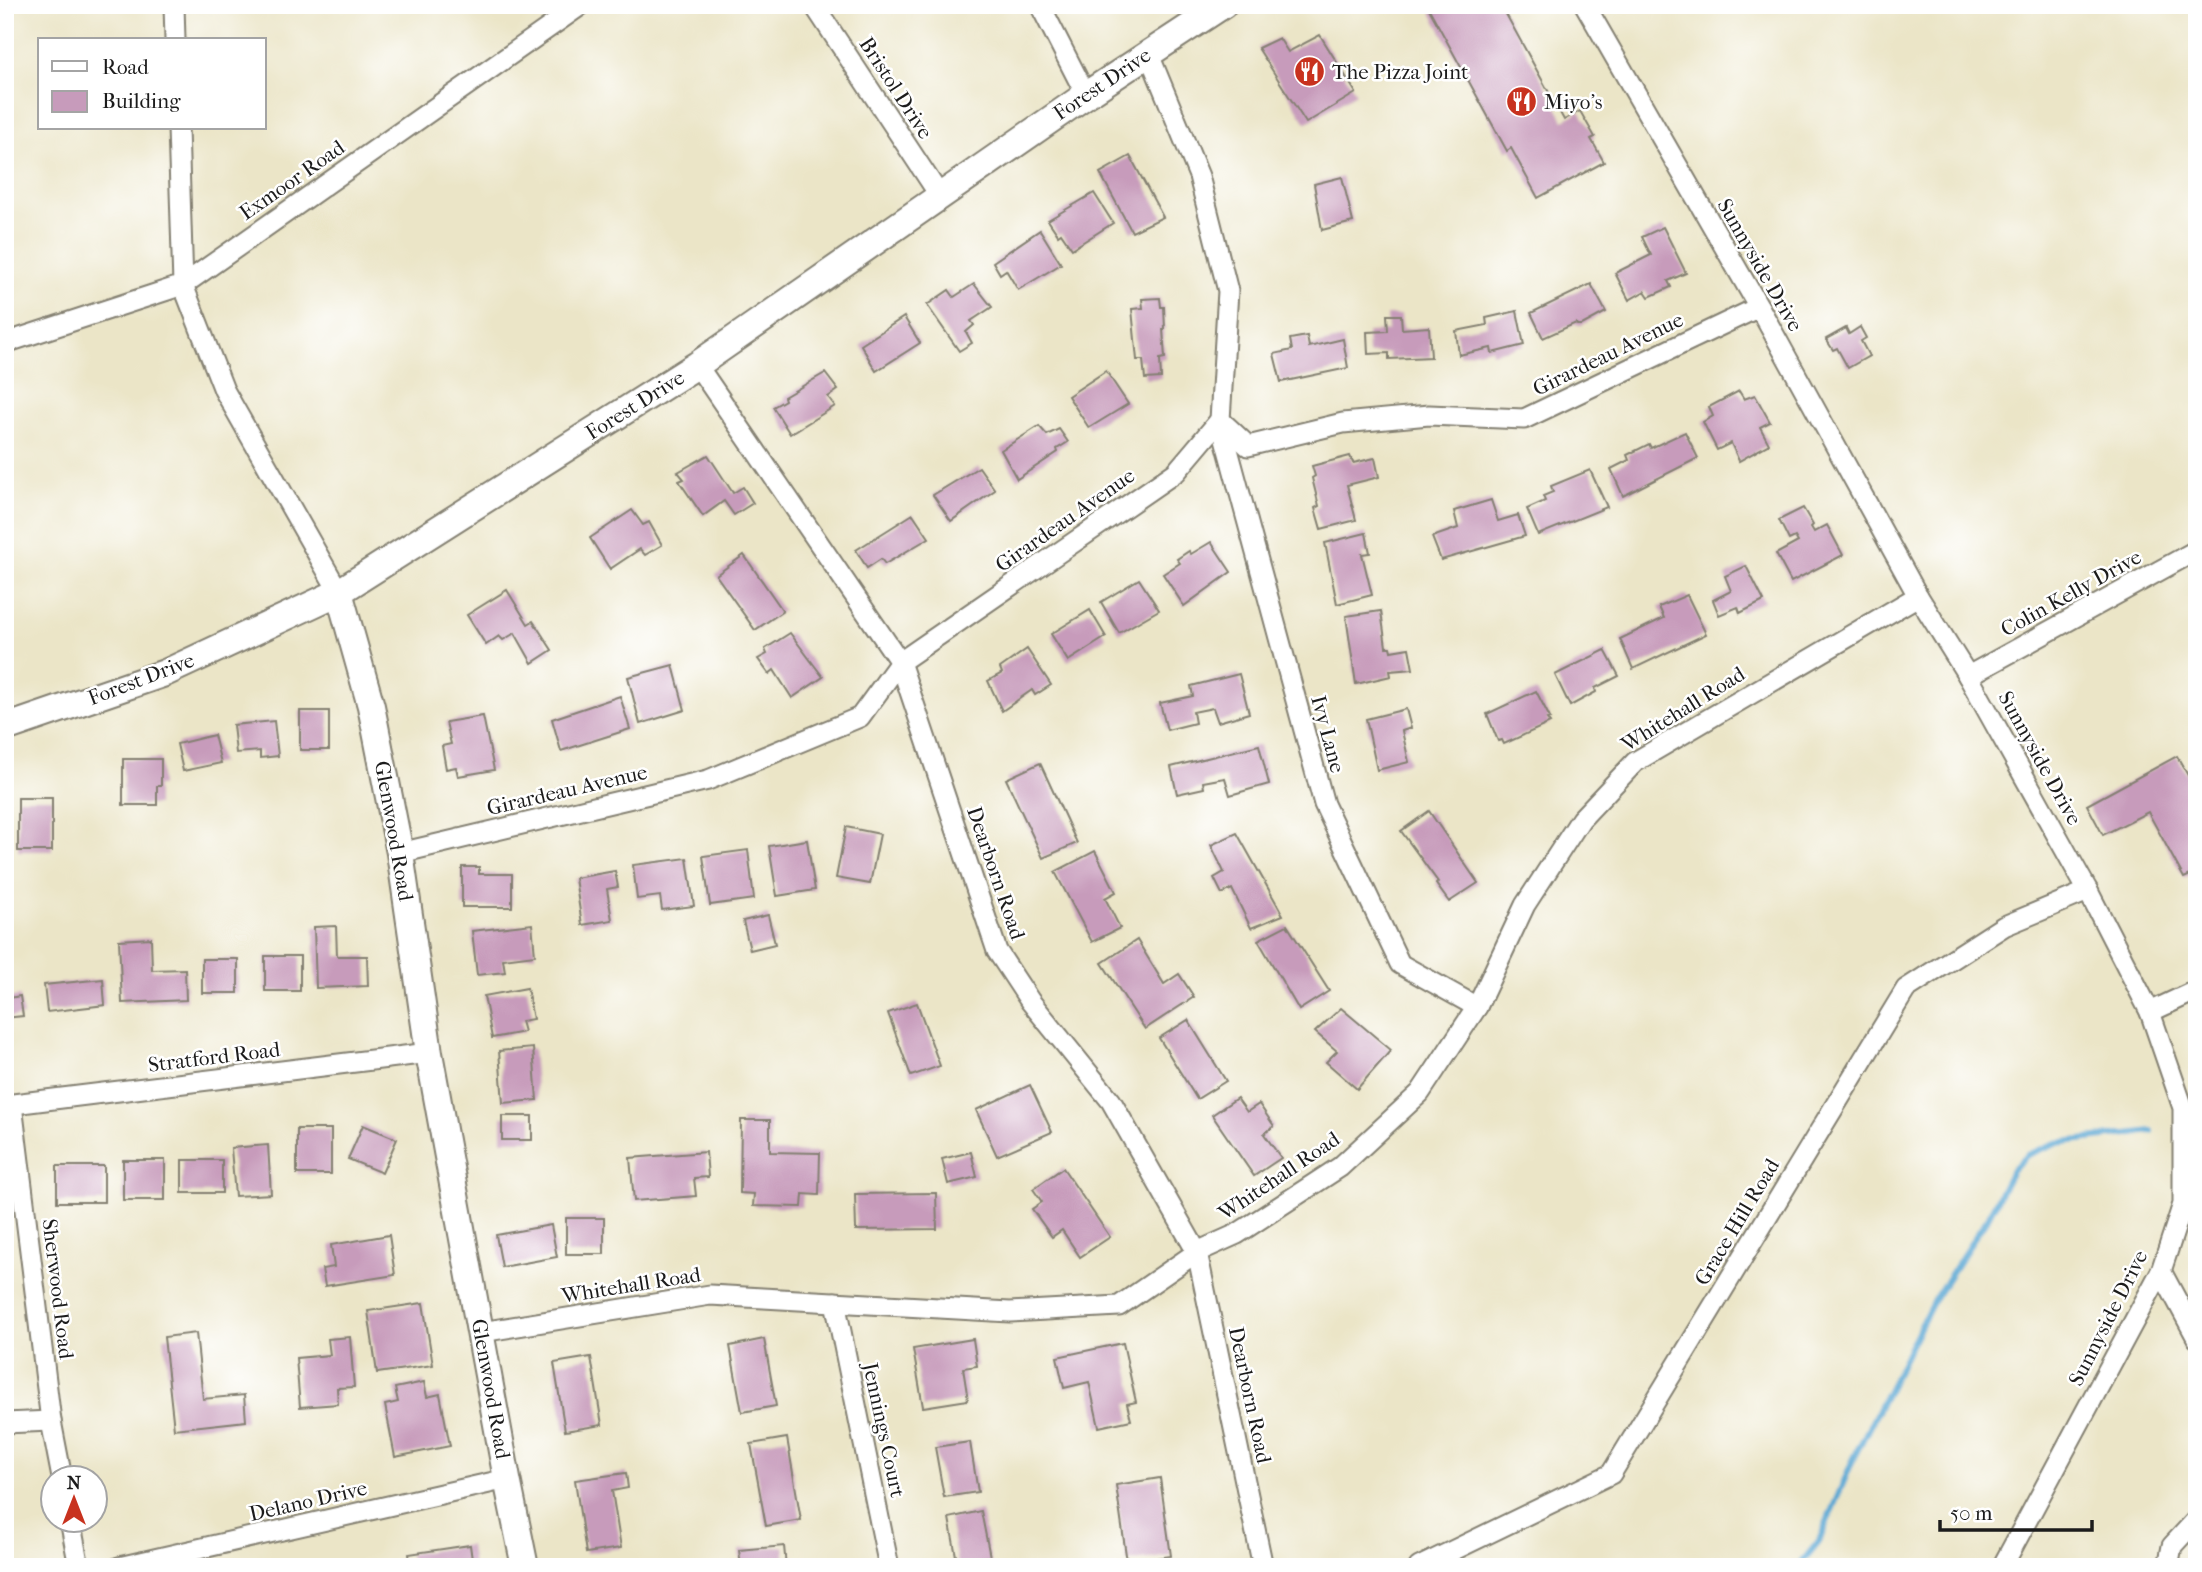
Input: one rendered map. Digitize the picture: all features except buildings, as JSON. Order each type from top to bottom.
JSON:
[{"type":"main road","name":"Forest Drive","points":[[5,728],[165,673],[339,593],[697,365],[1086,94],[1223,5]]},
{"type":"main road","name":"Glenwood Road","points":[[339,593],[370,706],[400,853],[429,1053],[525,1567]]},
{"type":"street","points":[[174,5],[175,38]]},
{"type":"street","name":"Exmoor Road","points":[[5,343],[183,285],[581,5]]},
{"type":"street","name":"Bristol Drive","points":[[814,5],[940,196]]},
{"type":"street","points":[[1040,5],[1086,94]]},
{"type":"street","name":"Sunnyside Drive","points":[[1585,5],[1759,307],[1919,596],[1968,676],[2088,891],[2150,1012],[2183,1108],[2183,1204],[2161,1271],[2002,1567]]},
{"type":"street","name":"Ivy Lane","points":[[1148,52],[1199,176],[1228,291],[1220,419],[1324,804],[1400,964],[1477,1007]]},
{"type":"street","name":"Glenwood Road","points":[[178,130],[183,285],[224,390],[339,593]]},
{"type":"street","name":"Girardeau Avenue","points":[[400,853],[708,780],[860,717],[900,662],[1176,472],[1220,419],[1248,446],[1355,422],[1429,415],[1524,419],[1759,307]]},
{"type":"street","name":"Dearborn Road","points":[[697,365],[900,662],[997,951],[1030,1001],[1111,1101],[1197,1252],[1263,1567]]},
{"type":"street","name":"Colin Kelly Drive","points":[[1968,676],[2197,550]]},
{"type":"street","name":"Whitehall Road","points":[[481,1332],[710,1295],[1010,1312],[1119,1306],[1197,1252],[1237,1234],[1340,1167],[1420,1093],[1477,1007],[1525,905],[1581,819],[1635,762],[1919,596]]},
{"type":"street","name":"Grace Hill Road","points":[[1419,1567],[1611,1474],[1906,989],[2004,926],[2088,891]]},
{"type":"street","points":[[2150,1012],[2197,990]]},
{"type":"street","name":"Stratford Road","points":[[9,1105],[429,1053]]},
{"type":"street","name":"Sherwood Road","points":[[9,1105],[51,1421],[59,1464]]},
{"type":"street","points":[[2161,1271],[2197,1338]]},
{"type":"street","name":"Jennings Court","points":[[835,1302],[889,1567]]},
{"type":"street","points":[[5,1423],[51,1421]]},
{"type":"street","name":"Delano Drive","points":[[119,1567],[507,1479]]},
{"type":"street","points":[[2168,1567],[2172,1546],[2197,1519]]},
{"type":"street","points":[[73,1534],[79,1567]]},
{"type":"waterway","points":[[1798,1567],[1819,1541],[1854,1457],[1934,1300],[1988,1217],[2013,1169],[2027,1155],[2056,1143],[2152,1131]]},
{"type":"place","name":"The Pizza Joint","points":[[1309,72]]},
{"type":"place","name":"Miyo's","points":[[1521,102]]}]
